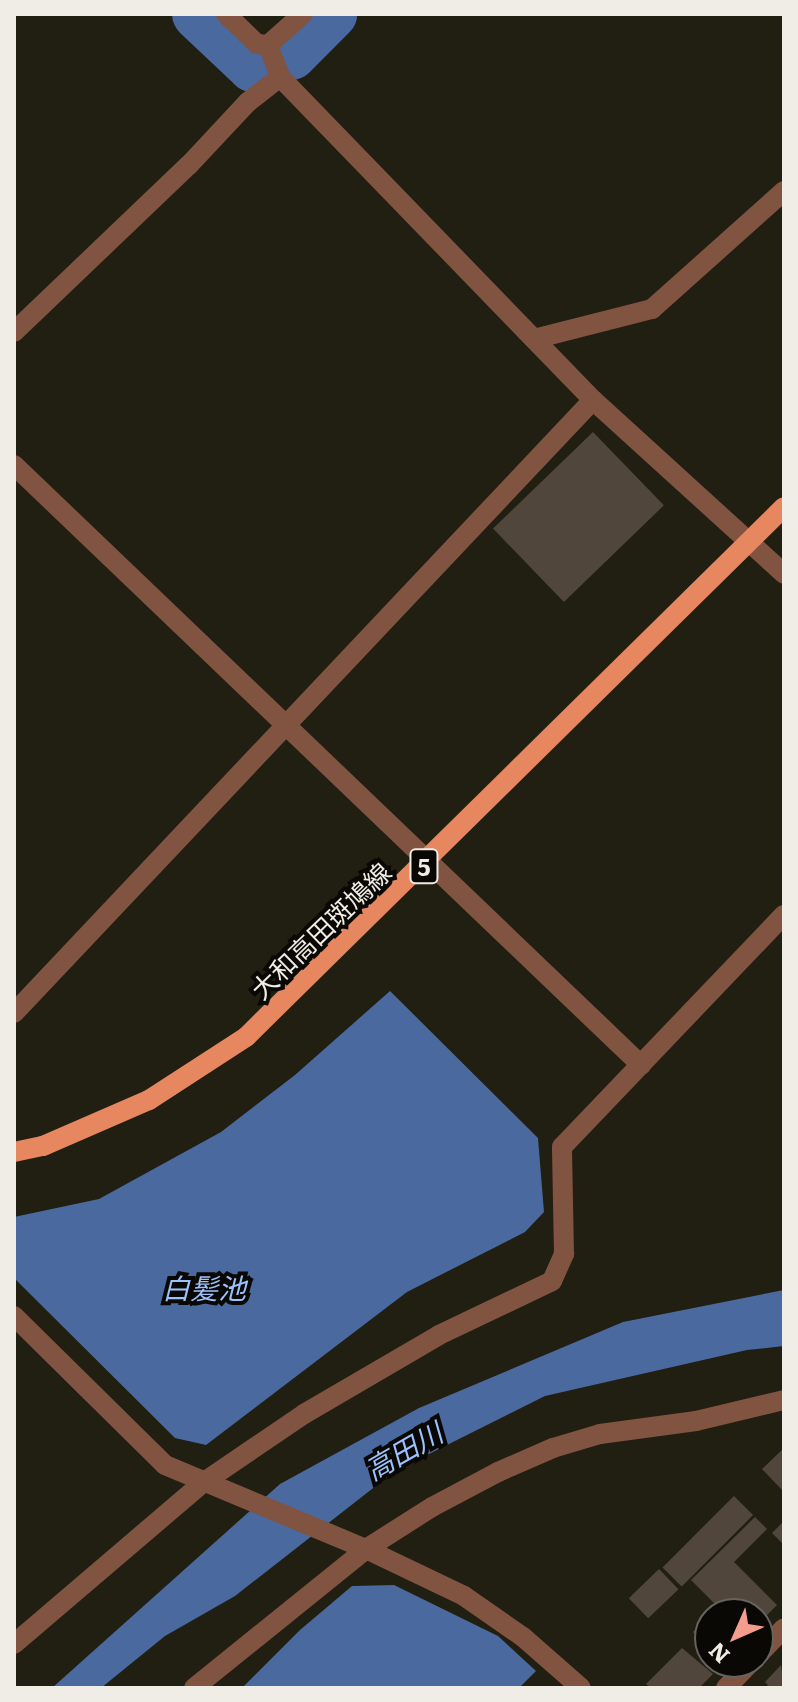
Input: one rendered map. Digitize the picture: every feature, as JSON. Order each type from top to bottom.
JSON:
[{"type":"main road","name":"大和高田斑鳩線","points":[[14,1152],[43,1146],[149,1100],[246,1037],[784,507]]},
{"type":"street","points":[[226,14],[257,44],[269,49],[280,77],[593,400],[784,574]]},
{"type":"street","points":[[269,49],[303,14]]},
{"type":"street","points":[[14,332],[189,165],[248,102],[280,77]]},
{"type":"street","points":[[534,339],[652,309],[784,191]]},
{"type":"street","points":[[14,1013],[593,400]]},
{"type":"street","points":[[14,465],[426,863],[641,1065]]},
{"type":"street","points":[[14,1644],[204,1482],[373,1371],[552,1281],[564,1254],[562,1147],[784,915]]},
{"type":"street","points":[[14,1316],[149,1453],[165,1465],[366,1549],[464,1596],[523,1637],[581,1688]]},
{"type":"street","points":[[194,1688],[366,1549],[432,1507],[553,1448],[600,1434],[696,1421],[784,1400]]},
{"type":"water","name":"白髪池","points":[[390,991],[538,1138],[544,1212],[525,1232],[407,1292],[206,1445],[175,1438],[14,1278],[14,1217],[99,1199],[221,1132],[295,1075]]},
{"type":"water","name":"高田川","points":[[784,1290],[784,1346],[747,1350],[545,1396],[395,1471],[235,1596],[165,1636],[101,1688],[52,1688],[280,1484],[419,1408],[623,1322]]},
{"type":"water","points":[[394,1585],[498,1636],[536,1671],[519,1688],[242,1688],[300,1630],[352,1586]]},
{"type":"building","points":[[593,432],[664,505],[564,602],[493,529]]},
{"type":"building","points":[[784,1448],[784,1492],[762,1469]]},
{"type":"building","points":[[734,1496],[753,1515],[682,1587],[663,1567]]},
{"type":"building","points":[[755,1517],[767,1529],[734,1562],[770,1598],[709,1598],[691,1580]]},
{"type":"building","points":[[784,1521],[784,1545],[772,1533]]},
{"type":"building","points":[[659,1569],[678,1589],[648,1618],[629,1598]]},
{"type":"building","points":[[682,1648],[694,1658],[694,1678],[709,1678],[699,1688],[651,1688],[646,1684]]},
{"type":"building","points":[[781,1665],[784,1688],[764,1688],[769,1678],[774,1678],[774,1672]]},
{"type":"waterway","points":[[198,14],[253,66],[291,54],[331,14]]}]
